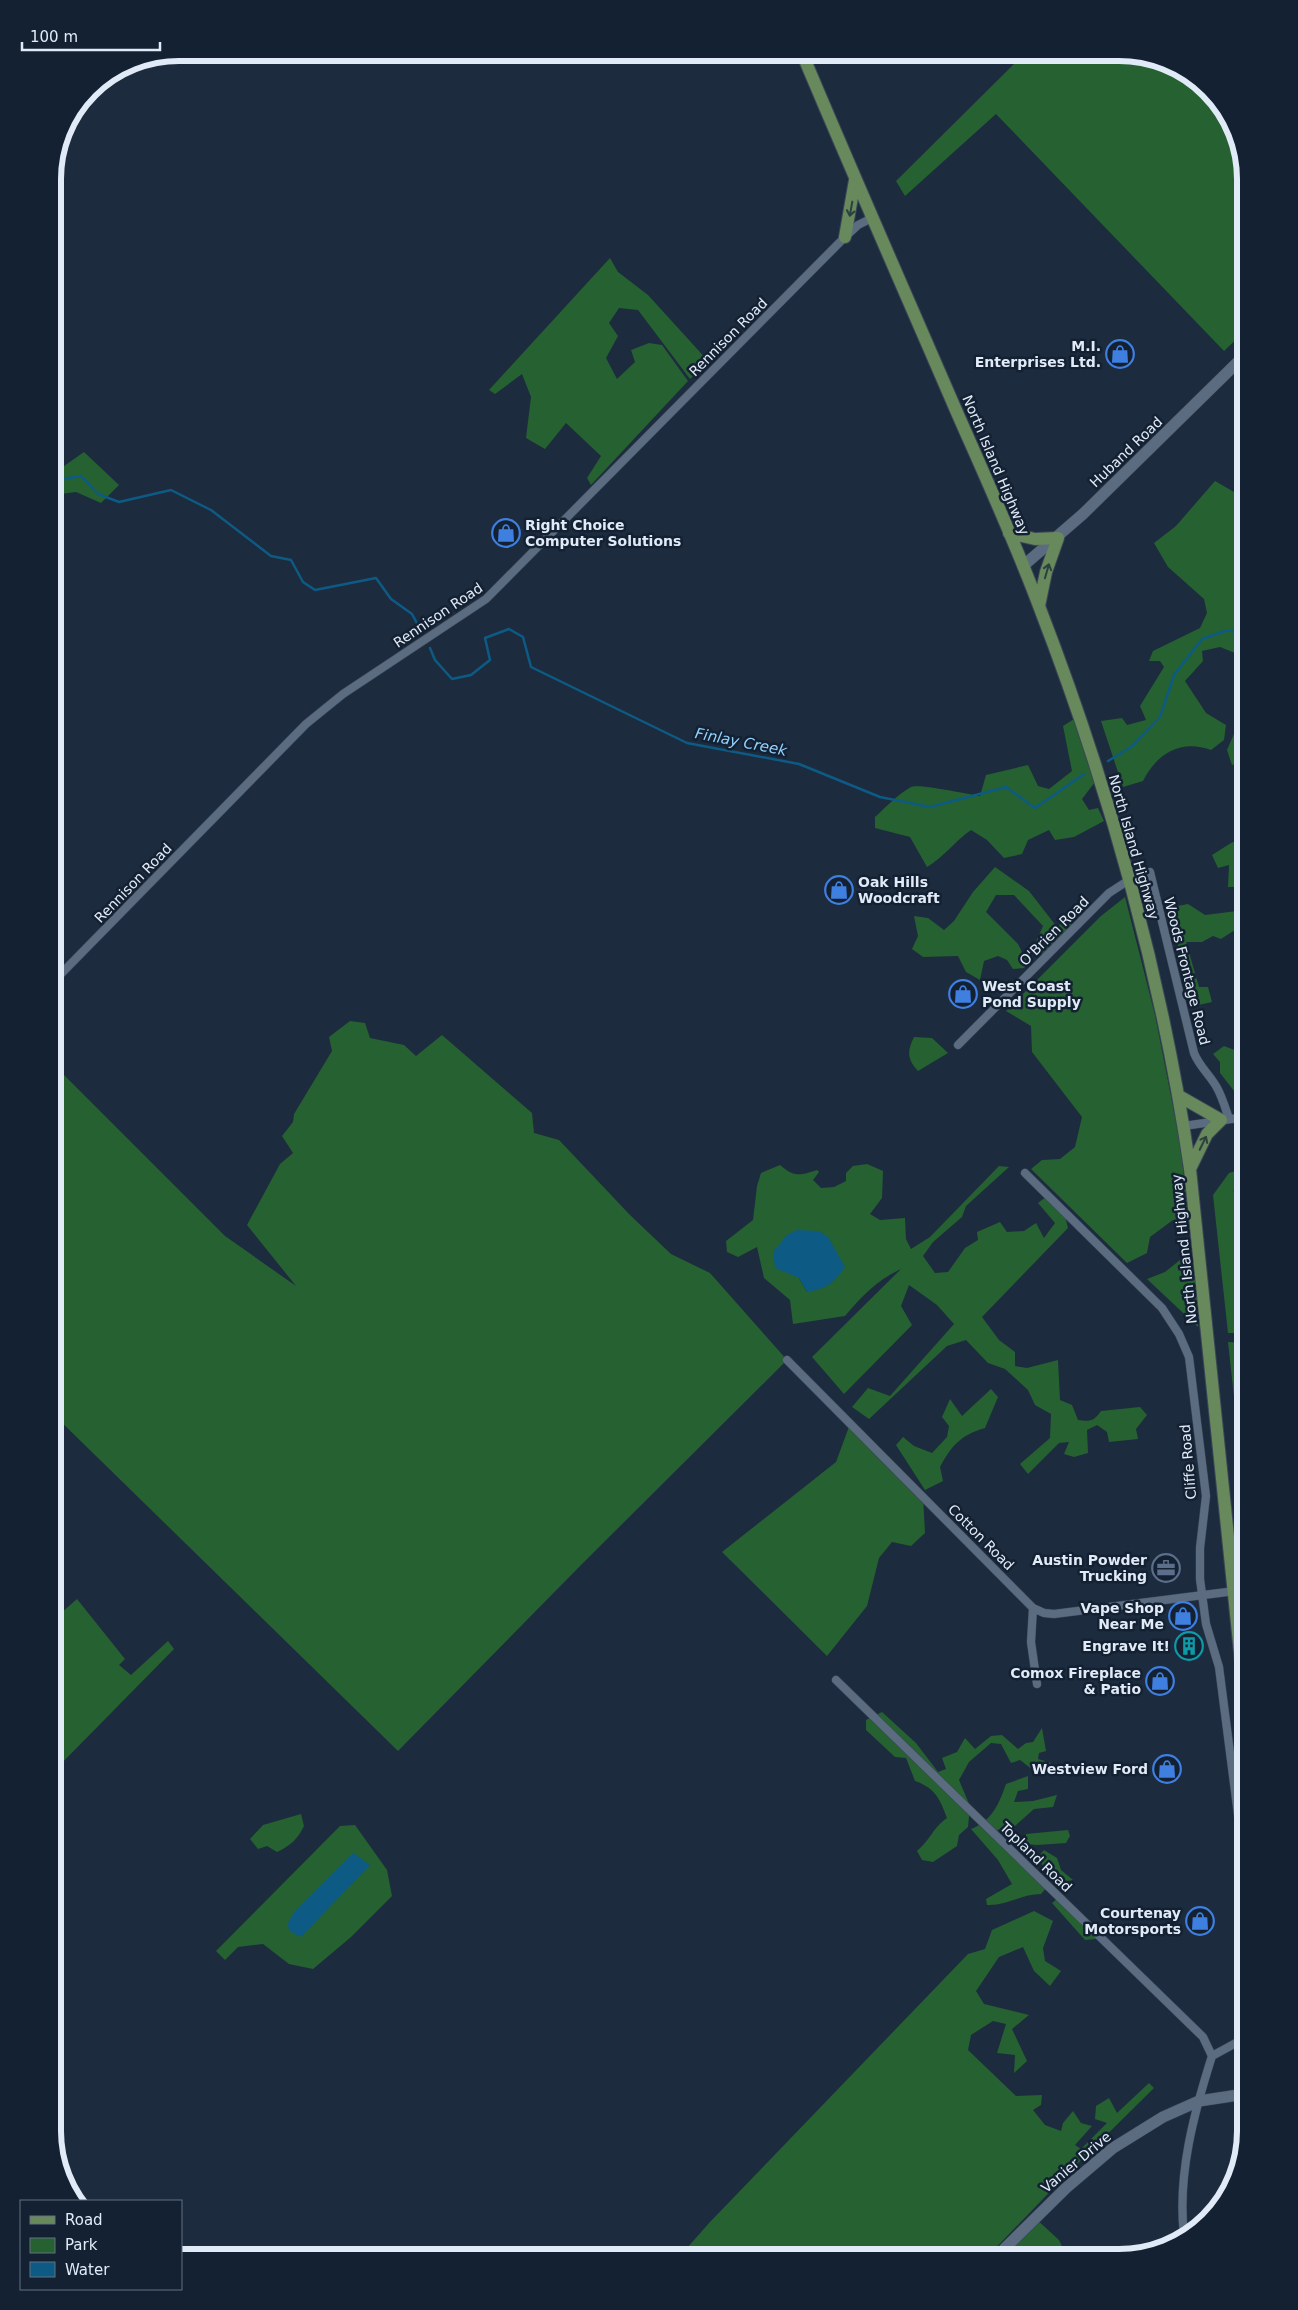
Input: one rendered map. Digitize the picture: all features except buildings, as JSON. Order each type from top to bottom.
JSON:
[{"type":"main road","name":"North Island Highway","points":[[806,62],[1039,606],[1078,712],[1129,880],[1155,982],[1184,1126],[1237,1612]]},
{"type":"main road","points":[[844,237],[856,180]]},
{"type":"main road","points":[[1009,533],[1036,539],[1058,538],[1046,572],[1039,606]]},
{"type":"main road","points":[[1179,1096],[1225,1120],[1207,1134],[1190,1169]]},
{"type":"street","name":"Rennison Road","points":[[62,973],[306,724],[343,694],[486,599],[844,237],[872,218]]},
{"type":"street","name":"Huband Road","points":[[1023,566],[1058,538],[1237,364]]},
{"type":"street","name":"Woods Frontage Road","points":[[1129,880],[1150,872],[1194,1053],[1198,1062],[1222,1096],[1225,1120]]},
{"type":"street","name":"O'Brien Road","points":[[958,1045],[1109,893],[1129,880]]},
{"type":"street","points":[[1184,1126],[1237,1118]]},
{"type":"street","name":"Cliffe Road","points":[[1025,1173],[1162,1308],[1179,1334],[1189,1357],[1206,1496],[1199,1561],[1202,1595],[1206,1624],[1219,1667],[1237,1802]]},
{"type":"street","name":"Cotton Road","points":[[786,1360],[1033,1608]]},
{"type":"street","points":[[1037,1684],[1031,1642],[1033,1608],[1044,1613],[1054,1614],[1235,1592]]},
{"type":"street","name":"Topland Road","points":[[836,1680],[1203,2037],[1212,2056]]},
{"type":"street","points":[[1184,2230],[1184,2176],[1199,2102],[1212,2056],[1237,2043]]},
{"type":"street","name":"Vanier Drive","points":[[1005,2249],[1066,2188],[1113,2148],[1163,2117],[1199,2102],[1237,2096]]},
{"type":"green space","points":[[1016,62],[1127,62],[1157,67],[1171,73],[1197,90],[1208,101],[1217,113],[1231,141],[1236,163],[1237,179],[1237,339],[1224,351],[996,114],[905,196],[896,181]]},
{"type":"green space","points":[[610,258],[618,272],[648,295],[709,362],[690,379],[638,310],[619,308],[609,323],[618,336],[606,358],[617,379],[635,362],[631,350],[649,343],[662,345],[688,381],[591,485],[587,478],[601,456],[566,423],[545,449],[526,438],[531,397],[522,374],[495,394],[489,390]]},
{"type":"green space","points":[[84,452],[119,485],[101,503],[76,492],[62,494],[62,467]]},
{"type":"green space","points":[[1215,481],[1237,496],[1237,654],[1220,647],[1202,651],[1203,661],[1185,681],[1206,713],[1226,725],[1224,740],[1211,750],[1190,746],[1171,751],[1155,763],[1143,781],[1123,787],[1101,721],[1122,718],[1127,725],[1146,720],[1140,706],[1164,667],[1160,661],[1149,661],[1153,651],[1200,628],[1207,613],[1204,599],[1168,567],[1154,543],[1176,526]]},
{"type":"green space","points":[[1074,719],[1095,782],[1082,799],[1089,810],[1098,808],[1104,821],[1074,837],[1055,840],[1049,830],[1028,840],[1022,854],[1004,858],[987,840],[971,830],[939,859],[927,867],[910,837],[875,828],[875,817],[906,790],[915,786],[980,796],[986,775],[1028,765],[1038,786],[1049,789],[1072,771],[1063,726]]},
{"type":"green space","points":[[1237,727],[1237,763],[1232,765],[1227,750]]},
{"type":"green space","points":[[1237,840],[1237,887],[1228,887],[1229,865],[1218,868],[1212,855]]},
{"type":"green space","points":[[995,867],[1029,891],[1057,927],[1067,918],[1075,924],[1042,955],[1035,944],[1043,926],[1014,895],[996,895],[986,912],[1018,944],[1028,964],[1024,968],[1013,969],[1007,960],[998,956],[984,961],[980,980],[966,972],[958,956],[923,957],[912,949],[918,936],[914,916],[928,918],[944,930],[954,921],[973,892]]},
{"type":"green space","points":[[1125,897],[1155,1015],[1179,1137],[1190,1226],[1181,1230],[1173,1220],[1150,1237],[1147,1253],[1127,1263],[1031,1169],[1042,1160],[1060,1159],[1075,1147],[1082,1117],[1032,1052],[1031,1026],[1006,1011],[1101,916]]},
{"type":"green space","points":[[1188,904],[1205,915],[1237,911],[1237,929],[1221,939],[1213,936],[1202,942],[1186,942],[1199,987],[1208,987],[1212,1002],[1194,1006],[1186,988],[1183,963],[1167,908]]},
{"type":"green space","points":[[350,1021],[365,1023],[370,1038],[404,1045],[416,1056],[442,1035],[532,1113],[534,1133],[559,1140],[630,1215],[671,1254],[710,1273],[787,1360],[398,1751],[61,1422],[62,1073],[225,1236],[296,1286],[247,1225],[280,1164],[293,1153],[282,1136],[293,1122],[294,1114],[332,1051],[329,1037]]},
{"type":"green space","points":[[914,1037],[932,1038],[948,1053],[918,1071],[909,1055]]},
{"type":"green space","points":[[1224,1046],[1237,1051],[1237,1095],[1220,1073],[1220,1062],[1213,1054]]},
{"type":"green space","points":[[867,1164],[883,1171],[882,1198],[870,1214],[880,1220],[905,1218],[906,1239],[911,1249],[930,1237],[999,1166],[1009,1167],[966,1206],[962,1217],[933,1242],[923,1256],[935,1273],[948,1272],[965,1248],[978,1240],[977,1232],[1000,1222],[1007,1232],[1024,1231],[1036,1223],[1044,1238],[1055,1223],[1038,1203],[1047,1196],[1065,1216],[1068,1228],[982,1317],[999,1340],[1015,1352],[1015,1366],[1027,1368],[1058,1360],[1060,1400],[1072,1405],[1078,1420],[1091,1420],[1101,1411],[1140,1407],[1147,1415],[1136,1429],[1138,1439],[1109,1442],[1107,1432],[1097,1425],[1087,1430],[1088,1453],[1074,1457],[1064,1454],[1069,1442],[1059,1443],[1028,1474],[1020,1464],[1050,1438],[1051,1414],[1035,1405],[1028,1390],[1005,1369],[988,1363],[966,1340],[947,1346],[869,1419],[852,1407],[868,1388],[890,1396],[954,1324],[937,1305],[909,1285],[901,1306],[912,1325],[844,1394],[812,1357],[901,1269],[870,1289],[845,1316],[793,1324],[790,1300],[764,1278],[757,1247],[738,1257],[727,1252],[726,1241],[753,1220],[757,1186],[761,1173],[780,1165],[789,1172],[797,1174],[817,1170],[819,1172],[813,1180],[821,1188],[834,1187],[846,1181],[846,1173],[853,1166]],"holes":[[[819,1231],[807,1292],[799,1278],[807,1232]]]},
{"type":"green space","points":[[1237,1170],[1237,1189],[1233,1191],[1237,1193],[1237,1333],[1228,1333],[1213,1195],[1229,1173]]},
{"type":"green space","points":[[1190,1252],[1197,1283],[1198,1327],[1147,1279],[1165,1272]]},
{"type":"green space","points":[[1228,1342],[1237,1343],[1237,1425]]},
{"type":"green space","points":[[991,1389],[998,1397],[985,1428],[963,1438],[953,1447],[940,1467],[943,1481],[925,1490],[896,1445],[903,1437],[914,1446],[932,1453],[947,1437],[949,1426],[942,1417],[950,1399],[962,1416]]},
{"type":"green space","points":[[850,1424],[923,1496],[925,1533],[911,1546],[892,1542],[879,1558],[867,1606],[827,1656],[722,1552],[836,1462]]},
{"type":"green space","points":[[77,1599],[125,1659],[119,1665],[131,1675],[168,1641],[174,1649],[61,1764],[61,1613]]},
{"type":"green space","points":[[882,1712],[916,1743],[938,1772],[946,1769],[942,1758],[957,1752],[965,1738],[975,1749],[991,1736],[1002,1735],[1018,1749],[1026,1743],[1033,1742],[1042,1728],[1046,1751],[1039,1753],[1038,1759],[1051,1763],[1048,1774],[1033,1770],[1020,1760],[1011,1763],[1001,1744],[991,1743],[969,1762],[959,1780],[970,1806],[968,1827],[959,1835],[957,1846],[933,1862],[922,1860],[917,1851],[947,1818],[936,1795],[927,1787],[915,1781],[906,1758],[895,1757],[866,1730],[866,1720]]},
{"type":"green space","points":[[1028,1776],[1028,1789],[1018,1791],[1014,1802],[1033,1801],[1057,1795],[1053,1807],[1034,1809],[1015,1826],[997,1830],[1050,1884],[1041,1894],[1001,1904],[987,1905],[986,1899],[1012,1884],[998,1860],[971,1829],[978,1826],[994,1811],[1006,1784]]},
{"type":"green space","points":[[301,1814],[304,1826],[299,1835],[290,1845],[277,1852],[267,1846],[258,1849],[250,1839],[263,1825]]},
{"type":"green space","points":[[355,1825],[387,1870],[392,1896],[351,1937],[313,1969],[289,1964],[263,1944],[238,1947],[225,1960],[216,1951],[340,1826]]},
{"type":"green space","points":[[1068,1830],[1070,1836],[1066,1843],[1026,1844],[1026,1834]]},
{"type":"green space","points":[[1044,1850],[1057,1858],[1061,1870],[1073,1880],[1056,1883],[1037,1858]]},
{"type":"green space","points":[[1062,1895],[1089,1921],[1096,1939],[1085,1940],[1052,1903]]},
{"type":"green space","points":[[1034,1911],[1053,1921],[1043,1948],[1045,1961],[1061,1971],[1050,1986],[1034,1971],[1023,1947],[999,1957],[976,1991],[984,2004],[1029,2015],[1012,2029],[1027,2061],[1014,2073],[1015,2055],[997,2053],[1006,2024],[993,2021],[971,2035],[968,2050],[1016,2096],[1042,2095],[1041,2105],[1033,2110],[1045,2125],[1061,2131],[1063,2123],[1073,2111],[1081,2123],[1092,2126],[1075,2145],[1081,2149],[1107,2123],[1095,2119],[1096,2106],[1109,2098],[1117,2113],[1149,2083],[1154,2088],[995,2249],[686,2249],[968,1954],[985,1949],[992,1930]]},
{"type":"green space","points":[[1035,2218],[1059,2240],[1063,2249],[1004,2249]]},
{"type":"water","points":[[797,1230],[819,1231],[828,1237],[845,1267],[837,1278],[825,1287],[807,1292],[799,1278],[775,1268],[773,1252],[787,1235]]},
{"type":"water","points":[[353,1853],[370,1865],[301,1937],[291,1932],[287,1925],[294,1912]]},
{"type":"waterway","name":"Finlay Creek","points":[[62,479],[81,476],[98,494],[119,502],[171,490],[211,510],[271,556],[291,560],[303,582],[315,590],[376,578],[391,599],[412,614],[421,631]]},
{"type":"waterway","name":"Finlay Creek","points":[[430,648],[435,660],[452,679],[471,675],[490,660],[485,638],[509,629],[523,637],[531,667],[687,743],[799,764],[880,797],[930,807],[1006,787],[1035,808],[1084,774]]},
{"type":"waterway","name":"Finlay Creek","points":[[1108,761],[1131,747],[1160,717],[1174,675],[1202,639],[1228,630],[1237,631]]},
{"type":"place","name":"M.I. Enterprises Ltd.","points":[[1120,354]]},
{"type":"place","name":"Right Choice Computer Solutions","points":[[506,533]]},
{"type":"place","name":"Oak Hills Woodcraft","points":[[839,890]]},
{"type":"place","name":"West Coast Pond Supply","points":[[963,994]]},
{"type":"place","name":"Austin Powder Trucking","points":[[1166,1568]]},
{"type":"place","name":"Vape Shop Near Me","points":[[1183,1616]]},
{"type":"place","name":"Engrave It!","points":[[1189,1646]]},
{"type":"place","name":"Comox Fireplace & Patio","points":[[1160,1681]]},
{"type":"place","name":"Westview Ford","points":[[1167,1769]]},
{"type":"place","name":"Courtenay Motorsports","points":[[1200,1921]]}]
